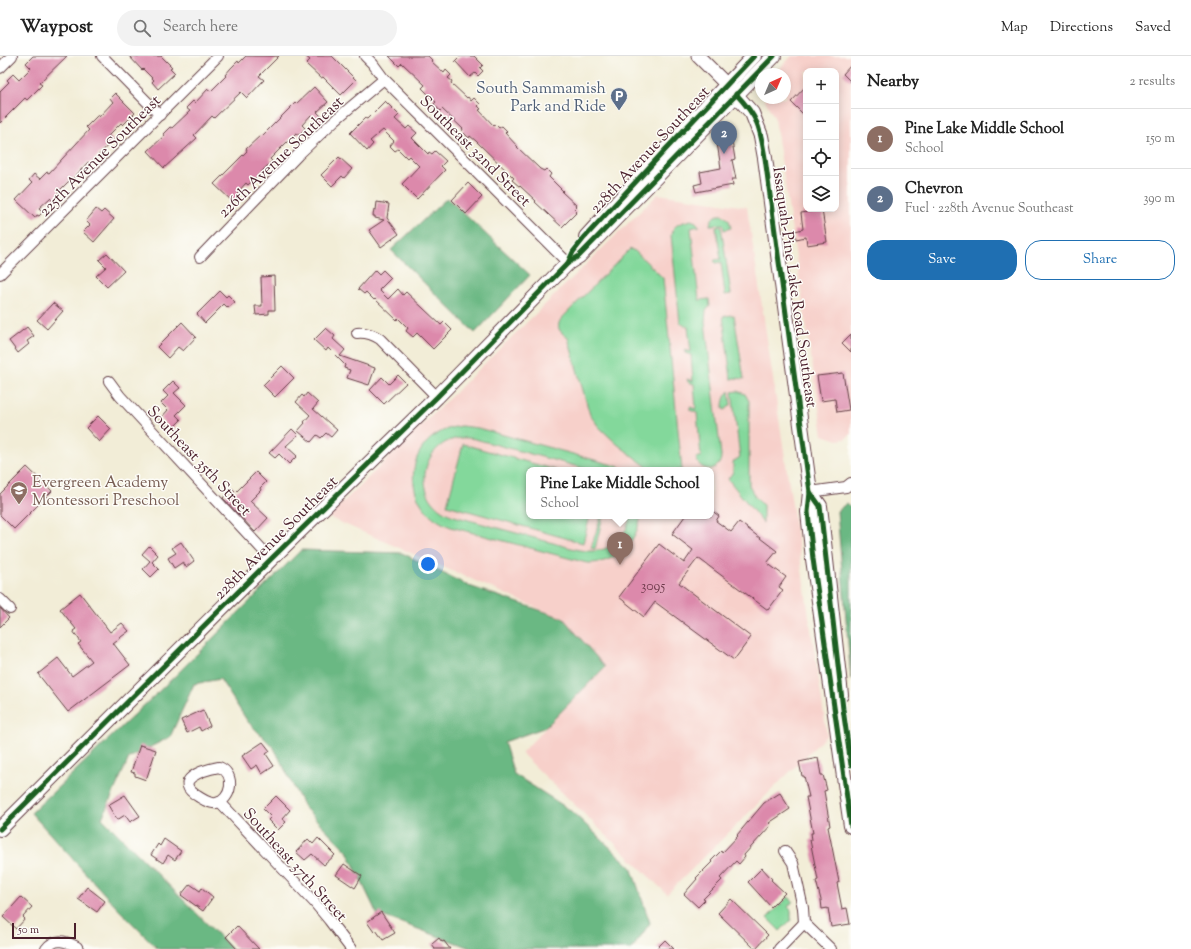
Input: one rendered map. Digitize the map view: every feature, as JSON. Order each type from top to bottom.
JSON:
[{"type":"main road","name":"228th Avenue Southeast","points":[[732,90],[754,56]]},
{"type":"main road","name":"228th Avenue Southeast","points":[[0,829],[271,559],[437,397],[568,263],[572,252],[584,238],[666,149],[732,90],[774,56]]},
{"type":"main road","name":"Issaquah-Pine Lake Road Southeast","points":[[732,90],[752,113],[761,136],[810,492],[808,512],[813,559],[851,826]]},
{"type":"main road","name":"Issaquah-Pine Lake Road Southeast","points":[[810,492],[820,506],[842,709],[851,765]]},
{"type":"street","points":[[0,68],[12,56]]},
{"type":"street","points":[[102,56],[160,115]]},
{"type":"street","name":"225th Avenue Southeast","points":[[0,274],[218,56]]},
{"type":"street","name":"Southeast 32nd Street","points":[[365,56],[384,79],[568,263]]},
{"type":"street","name":"Issaquah-Pine Lake Road Southeast","points":[[698,56],[732,90]]},
{"type":"street","name":"226th Avenue Southeast","points":[[200,257],[329,126],[384,79]]},
{"type":"street","points":[[356,333],[364,332],[380,338],[437,397]]},
{"type":"street","name":"Southeast 35th Street","points":[[109,380],[126,402],[271,559]]},
{"type":"street","points":[[810,492],[849,488]]},
{"type":"street","points":[[0,599],[10,609]]},
{"type":"street","name":"Southeast 37th Street","points":[[220,802],[314,902],[350,948]]},
{"type":"street","points":[[785,850],[793,863],[803,908],[804,923],[831,949]]},
{"type":"street","points":[[779,949],[804,923]]},
{"type":"street","points":[[46,949],[50,944],[56,941],[67,942],[78,949]]},
{"type":"shaded area","points":[[792,56],[851,56],[851,434],[845,439],[838,440],[823,435],[775,119],[767,104],[791,104],[791,68],[780,68]]},
{"type":"shaded area","points":[[658,194],[747,207],[827,735],[667,894],[521,753],[605,667],[549,613],[328,517]]},
{"type":"green space","points":[[447,198],[530,275],[475,333],[391,250]]},
{"type":"green space","points":[[723,215],[729,220],[731,228],[724,230],[723,224],[710,225],[713,218]]},
{"type":"green space","points":[[691,220],[696,222],[699,226],[691,228],[699,300],[709,299],[710,306],[706,311],[705,322],[721,455],[718,465],[714,468],[702,467],[696,458],[701,457],[697,413],[690,410],[690,407],[696,409],[694,384],[688,382],[687,379],[693,381],[691,355],[685,353],[685,350],[691,352],[688,327],[680,323],[671,235],[674,228],[681,223]]},
{"type":"green space","points":[[721,226],[731,294],[725,295],[721,262],[716,263],[714,261],[721,259],[716,227]]},
{"type":"green space","points":[[630,249],[635,251],[663,278],[682,467],[647,467],[617,444],[599,427],[590,415],[568,338],[559,328],[559,322]]},
{"type":"green space","points":[[734,315],[744,379],[731,379],[723,316]]},
{"type":"green space","points":[[729,391],[731,405],[725,410],[723,409],[724,401]]},
{"type":"green space","points":[[737,391],[745,394],[749,401],[749,485],[755,497],[763,505],[763,523],[728,479],[733,472],[733,462],[740,457],[732,392]]},
{"type":"green space","points":[[461,426],[478,428],[620,467],[579,467],[475,439],[457,438],[443,444],[432,454],[426,467],[425,482],[429,496],[438,508],[454,516],[585,551],[603,549],[618,541],[623,534],[629,519],[640,519],[635,535],[616,556],[607,560],[587,563],[451,527],[433,517],[421,504],[415,488],[414,472],[418,456],[427,442],[442,432]]},
{"type":"green space","points":[[463,444],[545,467],[526,467],[526,519],[589,519],[583,543],[447,505]]},
{"type":"green space","points":[[847,503],[851,507],[851,679],[837,511]]},
{"type":"green space","points":[[600,519],[602,519],[595,549],[591,548]]},
{"type":"green space","points":[[301,550],[402,553],[469,586],[563,618],[605,667],[546,727],[504,742],[514,774],[570,810],[631,867],[650,923],[632,949],[473,949],[377,914],[347,851],[304,807],[274,748],[248,722],[220,679],[194,684],[170,737],[129,758],[102,818],[232,949],[158,949],[118,909],[31,813],[175,676]]},
{"type":"green space","points":[[788,897],[793,901],[788,907],[791,910],[791,920],[780,931],[767,918]]},
{"type":"building","points":[[33,56],[67,56],[39,83],[42,85],[27,100],[25,98],[0,123],[0,91],[9,82],[7,80],[13,74],[19,80],[31,68],[26,63]]},
{"type":"building","points":[[129,56],[161,56],[172,67],[170,68],[175,73],[158,89],[152,82],[154,80]]},
{"type":"building","points":[[246,56],[279,56],[259,76],[264,80],[247,98],[241,92],[214,118],[212,116],[194,135],[197,138],[164,168],[148,151],[165,135],[163,134],[170,127],[172,128],[190,111],[186,108],[193,101],[195,103],[208,89],[211,91],[238,61],[239,63]]},
{"type":"building","points":[[305,56],[332,56],[356,80],[341,95],[323,77],[321,78],[306,64],[310,60]]},
{"type":"building","points":[[389,56],[428,56],[432,60],[431,61],[444,73],[446,70],[451,75],[448,78],[452,81],[451,83],[471,101],[474,98],[480,104],[478,106],[481,109],[479,110],[494,126],[495,124],[499,128],[502,126],[507,131],[505,133],[517,147],[540,169],[544,171],[546,169],[551,174],[549,177],[577,206],[574,209],[577,212],[562,227],[512,180],[514,178],[476,141],[470,136],[469,138],[462,131],[463,129],[442,109],[440,111],[434,104],[436,102],[422,88],[425,85],[402,63],[399,66]]},
{"type":"building","points":[[460,56],[474,56],[483,65],[480,68],[483,71],[478,76],[475,73],[470,77],[455,61]]},
{"type":"building","points":[[851,65],[851,82],[843,74]]},
{"type":"building","points":[[314,87],[328,102],[317,112],[325,120],[321,124],[311,115],[302,125],[305,128],[299,135],[296,133],[270,159],[272,161],[248,185],[246,183],[237,193],[240,195],[233,202],[214,184],[247,151],[246,149]]},
{"type":"building","points":[[803,89],[803,114],[791,102]]},
{"type":"building","points":[[115,93],[135,113],[123,125],[121,123],[108,136],[113,140],[90,164],[88,162],[70,182],[69,181],[58,192],[60,194],[53,201],[50,198],[39,208],[43,212],[35,218],[16,200],[32,183],[29,180],[34,174],[40,179],[47,172],[49,173],[89,130],[86,127],[98,115],[99,117],[113,102],[110,98]]},
{"type":"building","points":[[385,101],[399,115],[395,119],[406,129],[409,126],[417,133],[412,138],[428,154],[429,152],[432,154],[435,151],[446,161],[441,166],[445,170],[417,199],[402,184],[419,166],[409,156],[407,158],[398,149],[395,151],[390,146],[394,141],[383,130],[370,141],[373,144],[367,151],[350,133]]},
{"type":"building","points":[[732,141],[735,159],[732,160],[736,179],[732,179],[733,185],[696,192],[694,185],[702,183],[700,172],[721,168],[717,143]]},
{"type":"building","points":[[339,157],[352,169],[344,178],[342,176],[332,186],[321,175]]},
{"type":"building","points":[[468,183],[482,197],[466,214],[452,200]]},
{"type":"building","points":[[377,202],[389,204],[387,218],[399,234],[381,247],[369,230],[384,220],[373,216],[374,209],[376,210]]},
{"type":"building","points":[[96,209],[101,213],[104,210],[114,219],[94,242],[83,232],[90,225],[86,221]]},
{"type":"building","points":[[822,212],[827,242],[807,245],[806,237],[796,239],[795,231],[803,229],[801,213]]},
{"type":"building","points":[[107,253],[124,271],[107,287],[96,276],[106,267],[99,260]]},
{"type":"building","points":[[375,270],[379,274],[383,270],[391,278],[379,290],[388,299],[398,289],[403,295],[406,292],[441,325],[444,322],[452,330],[433,349],[417,333],[413,337],[406,331],[408,328],[398,318],[397,320],[366,292],[364,294],[358,289]]},
{"type":"building","points":[[274,276],[275,310],[269,310],[269,314],[256,315],[255,306],[262,306],[261,277]]},
{"type":"building","points":[[220,291],[226,297],[228,295],[235,302],[228,308],[224,304],[205,323],[197,314]]},
{"type":"building","points":[[53,303],[63,311],[47,329],[37,320]]},
{"type":"building","points":[[182,322],[196,337],[183,351],[178,347],[168,358],[157,347]]},
{"type":"building","points":[[27,327],[34,336],[27,341],[29,344],[18,353],[9,341]]},
{"type":"building","points":[[326,328],[335,336],[333,339],[345,350],[340,356],[375,368],[369,385],[347,378],[350,370],[344,368],[345,365],[328,348],[326,351],[314,340]]},
{"type":"building","points":[[851,334],[851,352],[842,343]]},
{"type":"building","points":[[282,366],[294,378],[275,397],[263,385]]},
{"type":"building","points":[[843,373],[849,410],[837,412],[835,399],[821,401],[817,376]]},
{"type":"building","points":[[398,375],[406,383],[384,404],[370,390],[382,377],[389,384]]},
{"type":"building","points":[[173,381],[180,388],[174,393],[186,405],[176,415],[181,420],[170,431],[165,426],[167,425],[160,419],[168,410],[161,403],[168,396],[163,391]]},
{"type":"building","points":[[307,393],[318,403],[313,409],[337,430],[331,437],[326,433],[321,438],[317,435],[311,442],[298,431],[310,415],[296,402],[302,395],[304,397]]},
{"type":"building","points":[[98,416],[111,429],[99,442],[86,428]]},
{"type":"building","points":[[292,429],[298,435],[286,446],[297,456],[289,464],[279,454],[275,458],[269,453]]},
{"type":"building","name":"Evergreen Academy Montessori Preschool","points":[[27,467],[52,491],[14,529],[0,515],[0,494]]},
{"type":"building","points":[[256,472],[266,482],[260,488],[261,490],[250,501],[268,518],[255,532],[223,498],[232,488],[236,492]]},
{"type":"building","points":[[714,512],[719,516],[716,521],[731,532],[739,522],[777,551],[767,563],[786,577],[779,587],[783,590],[768,610],[698,558],[679,583],[751,637],[734,660],[655,602],[644,617],[619,597],[659,544],[684,563],[693,550],[672,534],[683,519],[714,519]]},
{"type":"building","points":[[181,542],[194,561],[186,567],[183,562],[174,568],[168,558],[176,553],[172,548]]},
{"type":"building","points":[[149,546],[158,555],[152,562],[159,569],[151,577],[143,569],[150,561],[142,554]]},
{"type":"building","points":[[80,593],[110,632],[122,623],[129,631],[113,643],[130,665],[68,712],[38,674],[58,658],[72,676],[92,661],[78,644],[81,642],[73,631],[76,629],[60,609]]},
{"type":"building","points":[[0,608],[9,618],[0,627]]},
{"type":"building","points":[[203,710],[210,726],[201,731],[199,727],[187,733],[181,720]]},
{"type":"building","points":[[263,742],[270,751],[266,754],[274,766],[262,774],[257,765],[251,769],[242,756]]},
{"type":"building","points":[[140,745],[156,750],[146,780],[135,776],[135,773],[131,772]]},
{"type":"building","points":[[818,758],[821,775],[823,775],[827,790],[824,791],[830,826],[828,827],[839,882],[837,883],[842,909],[847,908],[850,924],[831,927],[828,908],[822,909],[816,881],[818,880],[810,840],[812,840],[811,833],[813,833],[806,797],[809,797],[799,762]]},
{"type":"building","points":[[780,793],[790,809],[769,823],[771,825],[744,855],[745,857],[739,864],[736,861],[720,878],[722,880],[703,899],[705,900],[698,907],[684,894],[697,879],[696,878],[712,862],[711,861],[721,851],[722,853],[738,836],[737,835],[764,803]]},
{"type":"building","points":[[125,795],[140,816],[130,822],[125,815],[117,820],[108,805]]},
{"type":"building","points":[[276,796],[290,810],[282,819],[286,822],[278,830],[268,820],[271,817],[263,809]]},
{"type":"building","points":[[318,838],[335,855],[324,865],[312,854],[305,860],[296,852],[308,839],[313,844]]},
{"type":"building","points":[[164,839],[181,851],[175,860],[168,855],[163,863],[151,855],[158,844],[160,846]]},
{"type":"building","points":[[344,864],[362,876],[355,888],[336,875]]},
{"type":"building","points":[[762,868],[772,879],[771,880],[785,893],[771,907],[748,882]]},
{"type":"building","points":[[190,884],[200,891],[202,888],[213,897],[203,911],[181,895]]},
{"type":"building","points":[[87,887],[105,901],[97,912],[78,899]]},
{"type":"building","points":[[21,897],[32,907],[23,917],[25,919],[16,929],[3,917]]},
{"type":"building","points":[[731,899],[768,935],[755,949],[718,913]]},
{"type":"building","points":[[381,912],[395,933],[383,940],[376,930],[374,932],[367,922]]},
{"type":"building","points":[[237,926],[259,949],[237,949],[226,937]]},
{"type":"building","points":[[439,938],[442,942],[444,941],[450,949],[434,949],[435,948],[432,944]]},
{"type":"building","points":[[665,940],[674,949],[656,949]]},
{"type":"cycle path","points":[[568,263],[573,252],[584,238],[754,56]]},
{"type":"cycle path","points":[[0,829],[271,559],[437,397],[568,263],[579,256],[774,56]]},
{"type":"cycle path","points":[[736,94],[754,116],[759,130],[765,158],[810,492],[808,512],[813,559],[851,826]]},
{"type":"cycle path","points":[[810,492],[820,506],[843,709],[851,765]]},
{"type":"place","name":"South Sammamish Park and Ride","points":[[619,111]]},
{"type":"place","name":"Chevron","points":[[724,154]]},
{"type":"place","name":"Evergreen Academy Montessori Preschool","points":[[19,505]]},
{"type":"place","name":"Pine Lake Middle School","points":[[620,565]]}]
